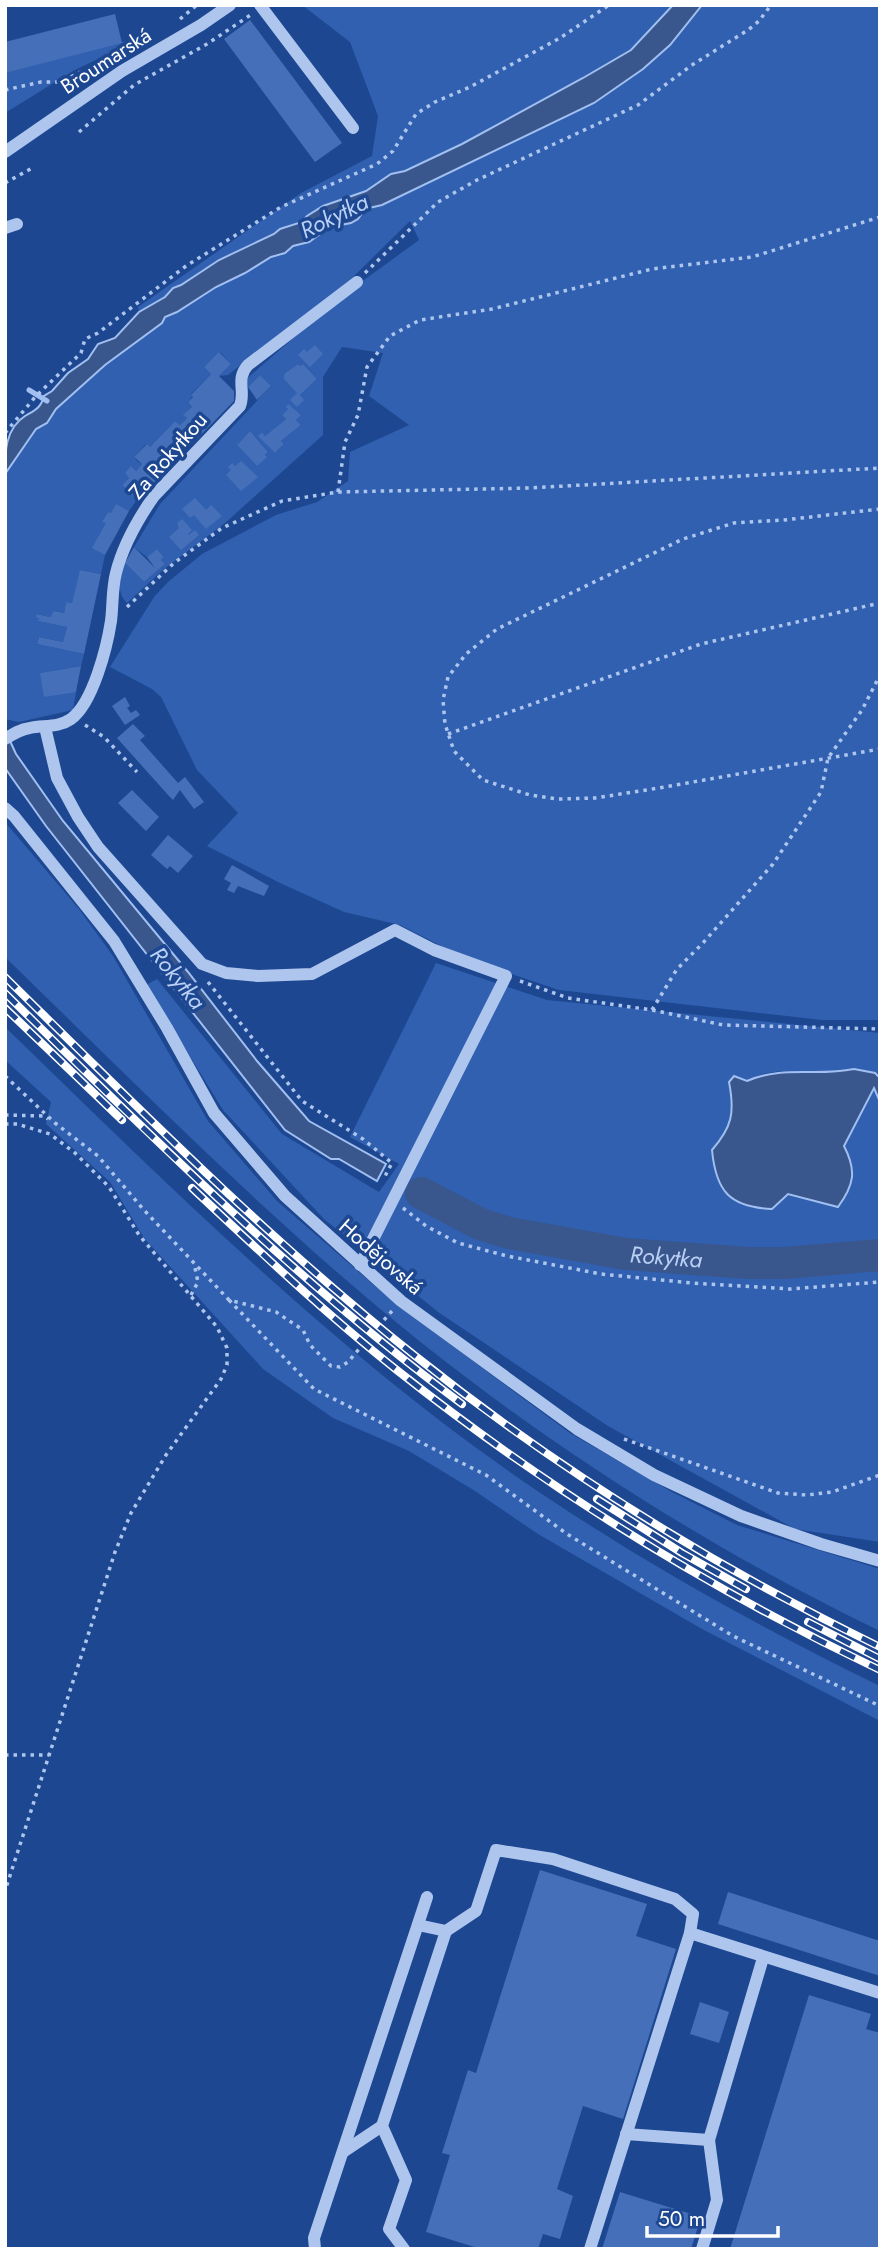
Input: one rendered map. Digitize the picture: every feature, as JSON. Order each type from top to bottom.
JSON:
[{"type":"street","name":"Broumarská","points":[[5,152],[122,71],[230,5]]},
{"type":"street","points":[[261,7],[353,128]]},
{"type":"street","name":"Za Rokytkou","points":[[73,718],[86,699],[105,653],[116,571],[130,535],[154,496],[240,406],[243,397],[240,385],[242,372],[356,282]]},
{"type":"street","points":[[9,737],[33,727],[64,723],[73,718]]},
{"type":"street","points":[[45,727],[57,778],[78,817],[98,847],[202,964],[226,973],[258,976],[312,974],[395,930],[434,950],[506,976],[360,1265]]},
{"type":"street","name":"Hodějovská","points":[[5,808],[114,941],[214,1113],[285,1196],[401,1301],[566,1422],[654,1475],[741,1516],[880,1561]]},
{"type":"street","points":[[343,2152],[382,2126],[446,1931],[476,1911],[496,1850],[553,1859],[676,1899],[693,1914],[690,1933],[590,2249]]},
{"type":"street","points":[[316,2249],[314,2238],[427,1897]]},
{"type":"street","points":[[418,1925],[446,1931]]},
{"type":"street","points":[[690,1933],[880,1993]]},
{"type":"street","points":[[702,2249],[717,2200],[709,2140],[763,1958]]},
{"type":"street","points":[[382,2126],[406,2180],[389,2229],[404,2249]]},
{"type":"street","points":[[626,2134],[709,2140]]},
{"type":"path","points":[[178,20],[197,5]]},
{"type":"path","points":[[5,433],[36,396],[81,353],[85,339],[98,333],[186,267],[281,207],[377,164],[393,151],[416,114],[435,102],[470,88],[560,38],[609,5]]},
{"type":"path","points":[[356,282],[438,202],[477,180],[638,105],[692,65],[748,30],[771,5]]},
{"type":"path","points":[[79,132],[134,85],[207,44],[261,7]]},
{"type":"path","points":[[5,90],[41,82],[60,82],[133,46]]},
{"type":"path","points":[[5,183],[34,167]]},
{"type":"path","points":[[338,492],[345,442],[358,415],[367,367],[390,336],[419,320],[492,309],[652,269],[752,257],[880,217]]},
{"type":"path","points":[[111,619],[136,600],[174,564],[222,528],[282,501],[338,492],[530,488],[880,468]]},
{"type":"path","points":[[880,509],[734,523],[683,539],[497,629],[466,654],[448,677],[443,700],[448,734],[454,751],[482,780],[530,795],[558,799],[596,798],[880,749]]},
{"type":"path","points":[[448,734],[701,644],[880,603]]},
{"type":"path","points":[[652,1010],[677,969],[773,864],[821,792],[828,758],[862,710],[880,675]]},
{"type":"path","points":[[73,718],[104,737],[137,772]]},
{"type":"path","points":[[202,964],[201,974],[302,1101],[363,1139],[392,1163],[386,1174]]},
{"type":"path","points":[[506,976],[568,999],[652,1010],[723,1025],[880,1030]]},
{"type":"path","points":[[5,1076],[55,1123]]},
{"type":"path","points":[[5,1115],[44,1116],[98,1156],[194,1265],[314,1389],[486,1475],[567,1534],[733,1636],[880,1706]]},
{"type":"path","points":[[5,1124],[17,1124],[50,1134],[75,1153],[109,1186],[139,1235],[217,1327],[227,1348],[227,1365],[221,1380],[166,1455],[131,1513],[115,1552],[5,1891]]},
{"type":"path","points":[[394,1200],[426,1226],[458,1243],[507,1256],[601,1274],[789,1289],[880,1282]]},
{"type":"path","points":[[191,1295],[198,1282],[194,1265]]},
{"type":"path","points":[[229,1300],[276,1312],[303,1330],[310,1346],[331,1366],[340,1367],[359,1349]]},
{"type":"path","points":[[621,1439],[778,1493],[807,1495],[832,1492],[880,1475]]},
{"type":"path","points":[[5,1755],[49,1755]]},
{"type":"shaded area","points":[[302,5],[673,5],[631,50],[583,78],[462,144],[405,171],[391,174],[366,191],[323,206],[302,222],[280,229],[202,270],[139,312],[138,307],[301,193],[372,156],[378,116],[350,42]]},
{"type":"shaded area","points":[[702,5],[880,5],[880,1020],[822,1020],[559,990],[467,959],[400,925],[344,912],[207,846],[238,813],[197,770],[161,697],[152,689],[110,667],[154,597],[202,554],[276,515],[317,502],[348,481],[350,452],[409,425],[369,396],[383,353],[342,347],[323,377],[323,435],[225,523],[163,570],[127,603],[120,589],[125,563],[144,582],[165,564],[161,560],[164,557],[157,549],[147,557],[134,547],[160,504],[271,386],[260,375],[248,387],[245,380],[342,296],[419,240],[410,221],[352,278],[228,375],[219,376],[231,364],[220,352],[204,367],[211,374],[191,394],[188,402],[192,407],[184,415],[187,418],[180,425],[175,421],[150,447],[146,444],[134,457],[142,464],[136,471],[131,467],[125,473],[129,478],[122,485],[137,500],[129,511],[116,505],[103,521],[106,523],[105,555],[101,574],[81,570],[72,603],[66,602],[64,613],[55,611],[50,617],[38,614],[39,621],[67,627],[63,642],[39,637],[37,644],[84,654],[81,666],[40,673],[76,692],[73,710],[19,722],[5,719],[5,474],[36,429],[47,423],[56,409],[105,365],[162,323],[165,317],[271,257],[285,253],[293,246],[309,242],[320,232],[351,223],[358,219],[365,209],[378,206],[670,45]],"holes":[[[298,364],[303,364],[317,379],[300,395],[283,378],[285,373]],[[288,405],[300,414],[296,420],[301,425],[281,441],[284,444],[275,453],[259,436],[262,432],[265,436],[286,419],[282,415]],[[250,431],[268,452],[257,466],[237,445]]]},
{"type":"shaded area","points":[[145,36],[73,71],[5,113],[5,73]]},
{"type":"shaded area","points":[[5,822],[79,909],[113,956],[208,1121],[277,1201],[397,1305],[570,1433],[672,1492],[737,1525],[880,1569],[880,1631],[760,1569],[586,1463],[423,1344],[261,1204],[5,957]]},
{"type":"shaded area","points":[[436,963],[547,1000],[880,1033],[880,1078],[874,1073],[822,1074],[781,1071],[762,1074],[747,1081],[729,1082],[732,1111],[728,1127],[712,1151],[788,1193],[838,1207],[844,1146],[875,1087],[880,1102],[880,1542],[795,1529],[608,1426],[438,1312],[324,1219],[223,1110],[146,985],[157,979],[282,1134],[379,1192],[399,1164],[350,1137]]},
{"type":"shaded area","points":[[5,1027],[247,1258],[374,1368],[439,1420],[551,1500],[642,1558],[736,1612],[880,1686],[880,1721],[702,1629],[538,1534],[409,1451],[333,1418],[263,1369],[144,1238],[110,1182],[46,1124],[51,1102],[5,1060]]},
{"type":"water","points":[[673,5],[702,5],[670,45],[643,69],[594,103],[382,205],[365,209],[358,219],[351,223],[330,227],[309,242],[293,246],[285,253],[271,257],[165,317],[162,323],[105,365],[56,409],[47,423],[36,429],[5,474],[8,442],[18,421],[37,408],[44,396],[68,373],[88,359],[98,344],[115,338],[139,312],[165,297],[173,288],[219,260],[280,229],[302,222],[323,206],[366,191],[391,174],[405,171],[462,144],[583,78],[631,50]]},
{"type":"water","points":[[5,730],[16,754],[63,821],[188,972],[257,1061],[309,1121],[386,1164],[377,1181],[339,1159],[331,1159],[285,1130],[46,826],[5,768]]},
{"type":"water","points":[[854,1069],[875,1073],[880,1078],[880,1102],[874,1088],[844,1146],[851,1163],[852,1178],[848,1192],[838,1207],[788,1194],[772,1209],[758,1208],[736,1201],[728,1194],[717,1177],[712,1150],[728,1127],[732,1111],[729,1082],[734,1076],[747,1081],[787,1072]]},
{"type":"building","points":[[115,14],[122,43],[5,73],[5,42]]},
{"type":"building","points":[[250,20],[342,143],[315,162],[224,39]]},
{"type":"building","points":[[315,345],[323,354],[310,367],[298,355],[304,349],[307,352]]},
{"type":"building","points":[[219,352],[231,364],[219,376],[234,391],[234,401],[137,500],[122,485],[129,478],[125,473],[131,466],[136,471],[142,464],[134,457],[147,444],[150,447],[175,421],[180,425],[187,418],[183,415],[192,407],[188,402],[193,397],[191,395],[211,374],[204,367]]},
{"type":"building","points":[[298,364],[303,364],[317,379],[300,395],[304,400],[297,407],[290,400],[297,393],[283,378],[285,373]]},
{"type":"building","points":[[260,375],[271,386],[257,400],[248,387]]},
{"type":"building","points":[[288,404],[301,415],[296,420],[301,425],[281,441],[284,444],[275,453],[258,436],[262,432],[265,436],[286,419],[282,415],[288,409]]},
{"type":"building","points":[[250,431],[268,452],[265,455],[267,457],[257,466],[237,445]]},
{"type":"building","points":[[241,461],[258,477],[241,491],[226,475],[231,470],[228,467],[232,463],[235,466]]},
{"type":"building","points":[[195,498],[206,510],[211,505],[222,516],[206,529],[194,515],[190,518],[182,509]]},
{"type":"building","points":[[116,504],[129,511],[105,555],[92,548],[106,523],[102,522]]},
{"type":"building","points":[[182,519],[192,530],[189,535],[195,530],[199,535],[181,550],[169,537],[179,528],[177,523]]},
{"type":"building","points":[[134,547],[155,568],[147,557],[157,549],[164,557],[161,560],[165,564],[144,582],[125,563]]},
{"type":"building","points":[[80,570],[101,574],[84,654],[37,644],[39,637],[63,642],[67,627],[38,621],[39,618],[36,618],[37,614],[50,617],[54,611],[64,613],[66,602],[72,603]]},
{"type":"building","points":[[81,666],[76,692],[44,697],[40,673]]},
{"type":"building","points":[[125,697],[131,713],[136,710],[140,715],[125,725],[112,706]]},
{"type":"building","points":[[133,724],[145,736],[140,740],[178,783],[185,777],[204,802],[194,809],[180,790],[173,800],[169,796],[117,738]]},
{"type":"building","points":[[132,790],[159,817],[146,831],[118,803]]},
{"type":"building","points":[[168,835],[193,856],[178,873],[170,866],[167,869],[151,855]]},
{"type":"building","points":[[232,865],[269,886],[264,896],[238,886],[234,893],[227,890],[231,883],[224,879]]},
{"type":"building","points":[[540,1870],[647,1904],[636,1936],[676,1949],[623,2119],[583,2106],[557,2189],[573,2196],[560,2239],[543,2234],[538,2249],[481,2249],[426,2232],[450,2155],[442,2153],[468,2070],[476,2073]]},
{"type":"building","points":[[728,1892],[880,1941],[880,1976],[718,1924]]},
{"type":"building","points":[[809,1995],[871,2014],[866,2029],[880,2033],[880,2247],[730,2249]]},
{"type":"building","points":[[700,2002],[729,2012],[719,2043],[690,2034]]},
{"type":"building","points":[[620,2192],[701,2217],[691,2249],[602,2249]]},
{"type":"waterway","points":[[29,390],[47,401]]},
{"type":"waterway","name":"Rokytka","points":[[421,1193],[480,1224],[509,1233],[626,1254],[748,1263],[784,1263],[880,1255]]},
{"type":"railway","points":[[5,977],[154,1123],[307,1266],[468,1397],[581,1476],[698,1550],[880,1647]]},
{"type":"railway","points":[[5,993],[170,1154],[283,1258],[401,1357],[462,1404]]},
{"type":"railway","points":[[5,1008],[122,1120]]},
{"type":"railway","points":[[192,1188],[293,1282],[371,1349],[512,1456],[570,1496],[691,1571],[753,1606],[880,1670]]},
{"type":"railway","points":[[597,1499],[682,1553],[746,1589]]},
{"type":"railway","points":[[808,1622],[880,1659]]}]
